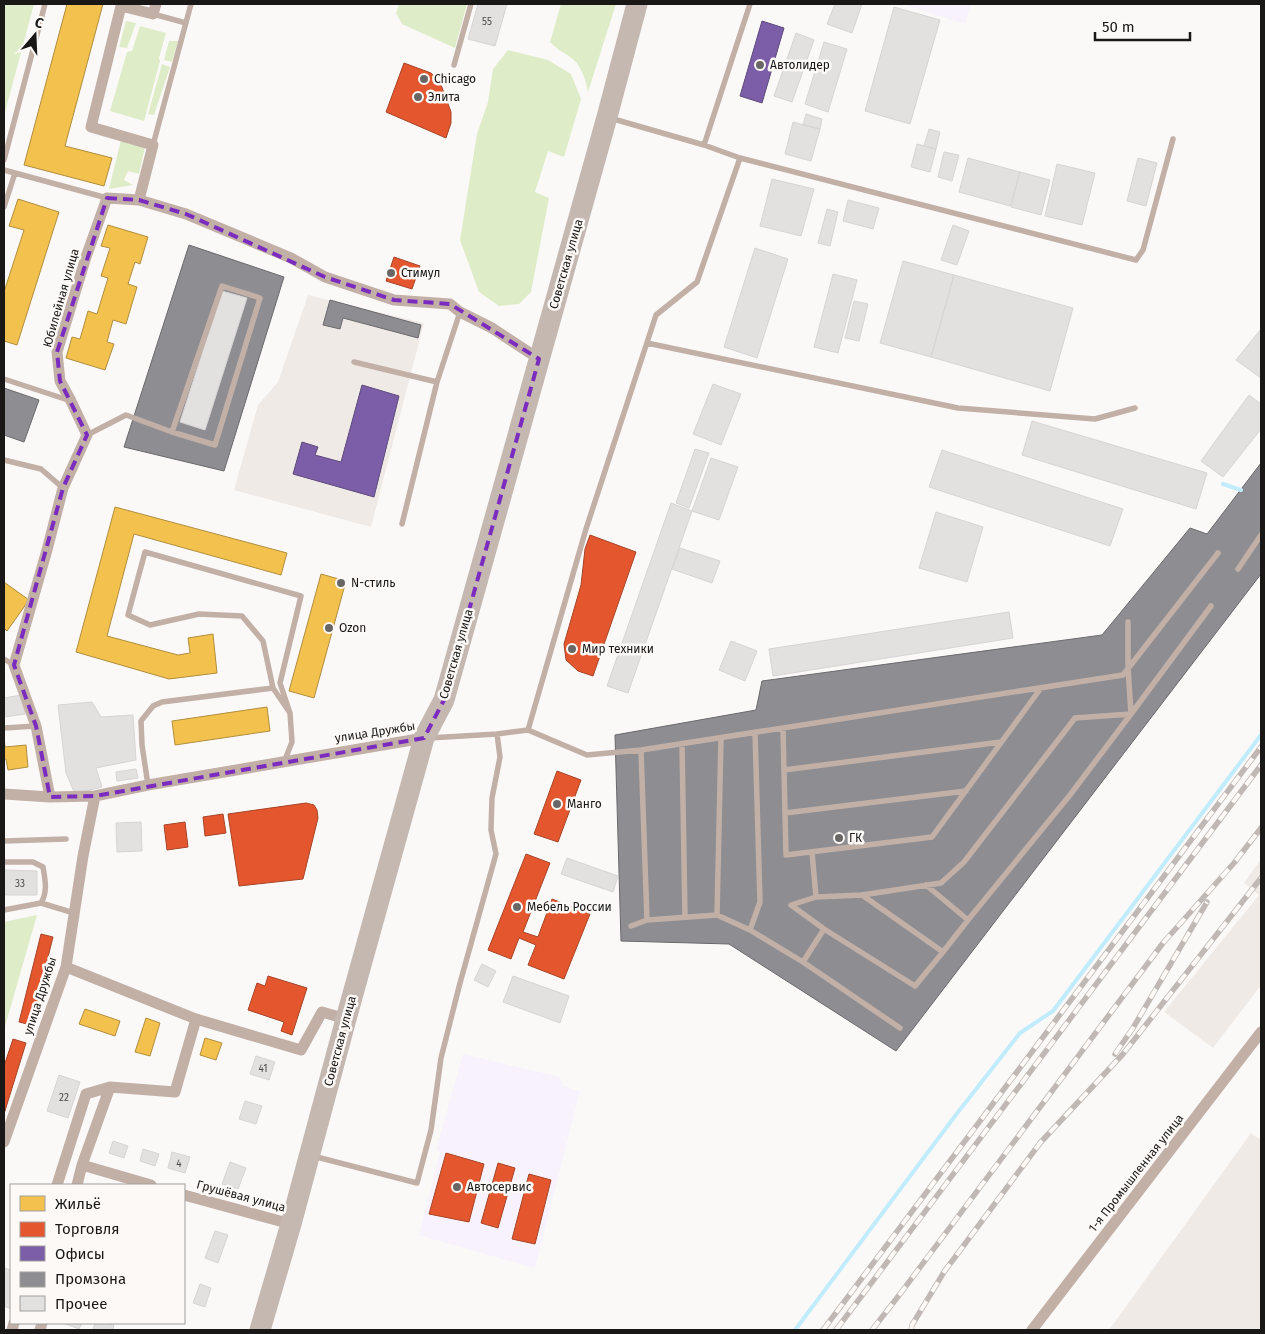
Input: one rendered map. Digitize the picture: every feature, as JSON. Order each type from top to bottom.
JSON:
[{"type":"highway","name":"Советская улица","points":[[260,1330],[291,1224],[424,738],[444,700],[637,4]]},
{"type":"street","points":[[139,200],[153,144],[91,127],[121,6],[155,9]]},
{"type":"street","points":[[107,198],[139,200],[186,214],[291,258],[325,277],[394,300],[450,304],[460,312],[492,328],[539,359]]},
{"type":"street","name":"Юбилейная улица","points":[[87,435],[60,381],[57,352],[86,257],[107,198]]},
{"type":"street","points":[[50,797],[36,726],[9,662],[47,550],[63,488],[87,435]]},
{"type":"street","name":"улица Дружбы","points":[[4,794],[50,797],[95,796],[148,785],[424,738]]},
{"type":"street","name":"улица Дружбы","points":[[4,1142],[66,967],[83,856],[95,796]]},
{"type":"street","points":[[66,967],[196,1019],[300,1050],[322,1012],[346,1019]]},
{"type":"street","points":[[57,1184],[86,1094],[110,1087],[175,1092],[196,1019]]},
{"type":"street","name":"1-я Промышленная улица","points":[[1032,1330],[1261,1032]]},
{"type":"street","points":[[77,1184],[82,1165],[110,1087]]},
{"type":"street","points":[[82,1165],[148,1184]]},
{"type":"street","name":"Грушёвая улица","points":[[185,1195],[291,1224]]},
{"type":"lane","points":[[4,160],[45,4]]},
{"type":"lane","points":[[153,144],[191,4]]},
{"type":"lane","points":[[454,65],[471,4]]},
{"type":"lane","points":[[704,145],[750,4]]},
{"type":"lane","points":[[155,9],[186,23]]},
{"type":"lane","points":[[607,117],[704,145],[740,158],[1136,260],[1143,250],[1173,139]]},
{"type":"lane","points":[[528,730],[586,529],[656,315],[697,282],[740,158]]},
{"type":"lane","points":[[4,170],[107,198]]},
{"type":"lane","points":[[4,207],[15,173]]},
{"type":"lane","points":[[87,435],[126,415],[172,432],[215,445],[260,298],[222,286],[172,432]]},
{"type":"lane","points":[[402,524],[436,382],[460,312]]},
{"type":"lane","points":[[647,343],[958,408],[1095,419],[1135,408]]},
{"type":"lane","points":[[354,362],[436,382]]},
{"type":"lane","points":[[4,380],[71,401]]},
{"type":"lane","points":[[4,460],[41,469],[63,488]]},
{"type":"lane","points":[[1238,569],[1261,535]]},
{"type":"lane","points":[[284,762],[292,742],[290,713],[280,682],[301,596],[145,552],[128,615],[150,625],[200,614],[242,616],[263,641],[273,688],[290,713]]},
{"type":"lane","points":[[424,738],[497,734],[528,730],[587,755],[682,744],[1122,675],[1218,553]]},
{"type":"lane","points":[[1131,714],[1075,718],[964,862],[941,883],[862,895],[816,897],[791,905],[824,929],[915,986],[1070,795],[1131,714],[1211,606]]},
{"type":"lane","points":[[1128,622],[1131,714]]},
{"type":"lane","points":[[148,785],[142,745],[142,721],[154,706],[162,702],[273,688]]},
{"type":"lane","points":[[783,728],[786,855],[932,837],[1041,688]]},
{"type":"lane","points":[[4,728],[36,726]]},
{"type":"lane","points":[[750,930],[760,902],[755,732]]},
{"type":"lane","points":[[309,1155],[417,1183],[430,1130],[441,1058],[496,854],[491,830],[492,798],[500,757],[497,734]]},
{"type":"lane","points":[[717,915],[721,738]]},
{"type":"lane","points":[[784,770],[1001,742]]},
{"type":"lane","points":[[682,744],[685,918]]},
{"type":"lane","points":[[641,750],[646,920]]},
{"type":"lane","points":[[785,813],[966,791]]},
{"type":"lane","points":[[4,841],[66,839]]},
{"type":"lane","points":[[812,852],[816,897]]},
{"type":"lane","points":[[4,862],[33,862],[43,868],[46,881],[45,897],[41,903]]},
{"type":"lane","points":[[926,885],[968,920]]},
{"type":"lane","points":[[862,895],[943,952]]},
{"type":"lane","points":[[4,910],[41,903],[74,913]]},
{"type":"lane","points":[[631,926],[646,920],[717,915],[750,930],[802,962],[900,1028]]},
{"type":"lane","points":[[802,962],[824,929]]},
{"type":"highlighted area","points":[[107,198],[139,200],[186,214],[325,277],[394,300],[450,304],[539,359],[444,700],[424,738],[95,796],[50,797],[36,726],[14,665],[63,488],[87,435],[60,381],[57,352]]},
{"type":"shaded area","points":[[902,4],[971,4],[965,24]]},
{"type":"shaded area","points":[[308,295],[424,323],[371,527],[234,490],[258,405],[278,382]]},
{"type":"shaded area","points":[[1261,859],[1261,985],[1213,1048],[1164,1012],[1259,895],[1244,883]]},
{"type":"shaded area","points":[[463,1054],[560,1077],[563,1086],[580,1091],[535,1268],[419,1235],[440,1152],[436,1150]]},
{"type":"shaded area","points":[[1251,1133],[1261,1140],[1261,1330],[1109,1330]]},
{"type":"green space","points":[[4,4],[34,4],[4,116]]},
{"type":"green space","points":[[399,4],[467,4],[455,48],[402,24],[396,13]]},
{"type":"green space","points":[[561,4],[616,4],[588,92],[581,69],[576,62],[550,42]]},
{"type":"green space","points":[[126,21],[136,23],[127,48],[119,47]]},
{"type":"green space","points":[[140,26],[166,33],[144,121],[110,111],[127,52],[132,51]]},
{"type":"green space","points":[[169,41],[178,41],[172,62],[164,60]]},
{"type":"green space","points":[[508,50],[548,60],[571,74],[581,99],[564,157],[548,151],[535,192],[549,198],[531,292],[519,304],[499,306],[479,292],[460,240],[477,134],[488,102],[493,69]]},
{"type":"green space","points":[[162,64],[170,67],[154,115],[148,114]]},
{"type":"green space","points":[[121,140],[145,147],[139,174],[128,171],[124,180],[133,185],[109,189]]},
{"type":"green space","points":[[37,915],[4,1030],[4,922]]},
{"type":"building: Жильё","points":[[67,4],[103,4],[65,146],[112,158],[104,186],[24,165]]},
{"type":"building: Жильё","points":[[18,199],[59,212],[17,345],[4,341],[4,292],[24,230],[9,226]]},
{"type":"building: Жильё","points":[[108,225],[148,237],[140,264],[135,262],[128,284],[137,287],[126,324],[113,320],[107,342],[114,344],[105,370],[66,358],[72,337],[80,339],[88,311],[97,314],[108,278],[101,276],[110,248],[101,246]]},
{"type":"building: Жильё","points":[[115,507],[287,553],[281,575],[134,534],[107,636],[178,655],[190,653],[188,638],[213,634],[217,673],[169,679],[76,652]]},
{"type":"building: Жильё","points":[[321,574],[346,581],[314,698],[289,691]]},
{"type":"building: Жильё","points":[[4,582],[29,600],[7,631],[4,628]]},
{"type":"building: Жильё","points":[[267,707],[270,731],[175,745],[172,721]]},
{"type":"building: Жильё","points":[[4,737],[5,747],[26,745],[28,767],[8,770],[6,759],[4,759]]},
{"type":"building: Жильё","points":[[85,1009],[120,1021],[115,1036],[79,1024]]},
{"type":"building: Жильё","points":[[146,1018],[160,1023],[150,1056],[135,1052]]},
{"type":"building: Жильё","points":[[205,1038],[222,1043],[216,1060],[200,1055]]},
{"type":"building: Торговля","name":"Элита","points":[[404,63],[431,73],[440,82],[451,112],[451,123],[446,138],[386,112]]},
{"type":"building: Торговля","points":[[394,257],[420,266],[412,289],[386,281]]},
{"type":"building: Торговля","points":[[590,535],[636,552],[593,676],[578,671],[566,660],[564,644],[581,585],[585,549]]},
{"type":"building: Торговля","points":[[557,771],[581,780],[558,842],[534,834]]},
{"type":"building: Торговля","points":[[306,803],[314,805],[318,818],[303,879],[239,886],[228,814]]},
{"type":"building: Торговля","points":[[223,814],[226,833],[205,836],[203,817]]},
{"type":"building: Торговля","points":[[185,822],[188,847],[167,850],[164,825]]},
{"type":"building: Торговля","points":[[526,854],[550,863],[523,932],[538,937],[552,899],[590,914],[564,979],[528,965],[536,945],[519,938],[511,959],[488,950]]},
{"type":"building: Торговля","points":[[41,934],[53,937],[31,1025],[19,1022]]},
{"type":"building: Торговля","points":[[268,976],[307,988],[292,1035],[281,1031],[284,1022],[248,1010],[257,983],[265,986]]},
{"type":"building: Торговля","points":[[13,1039],[26,1043],[4,1114],[4,1066]]},
{"type":"building: Торговля","points":[[446,1153],[484,1164],[469,1222],[429,1214]]},
{"type":"building: Торговля","points":[[498,1163],[515,1168],[498,1228],[481,1223]]},
{"type":"building: Торговля","points":[[529,1174],[551,1180],[535,1244],[512,1239]]},
{"type":"building: Офисы","points":[[762,21],[784,28],[762,103],[740,96]]},
{"type":"building: Офисы","points":[[362,385],[399,396],[374,497],[293,474],[302,442],[318,447],[315,455],[341,462]]},
{"type":"building: Промзона","points":[[189,245],[284,277],[224,471],[124,447]]},
{"type":"building: Промзона","points":[[330,300],[421,325],[418,338],[343,318],[340,329],[323,325]]},
{"type":"building: Промзона","points":[[4,388],[39,400],[24,442],[4,435]]},
{"type":"building: Промзона","name":"ГК","points":[[1261,463],[1261,574],[896,1051],[729,944],[621,941],[615,735],[756,710],[762,681],[1102,635],[1190,528],[1207,534]]},
{"type":"building: Прочее","points":[[478,4],[507,4],[495,46],[468,39]]},
{"type":"building: Прочее","points":[[835,4],[862,4],[852,33],[827,24]]},
{"type":"building: Прочее","points":[[894,7],[940,20],[910,124],[865,111]]},
{"type":"building: Прочее","points":[[796,33],[814,40],[792,102],[774,96]]},
{"type":"building: Прочее","points":[[824,42],[847,49],[828,112],[805,104]]},
{"type":"building: Прочее","points":[[806,114],[822,119],[820,129],[803,125]]},
{"type":"building: Прочее","points":[[793,122],[820,129],[811,161],[785,154]]},
{"type":"building: Прочее","points":[[929,129],[940,132],[936,149],[924,146]]},
{"type":"building: Прочее","points":[[917,144],[936,149],[930,172],[911,167]]},
{"type":"building: Прочее","points":[[944,152],[959,155],[952,181],[938,177]]},
{"type":"building: Прочее","points":[[968,158],[1020,172],[1010,206],[959,192]]},
{"type":"building: Прочее","points":[[1138,158],[1157,163],[1146,206],[1127,201]]},
{"type":"building: Прочее","points":[[1057,164],[1095,173],[1082,225],[1045,216]]},
{"type":"building: Прочее","points":[[1020,172],[1050,180],[1041,215],[1011,207]]},
{"type":"building: Прочее","points":[[772,179],[814,189],[801,236],[760,226]]},
{"type":"building: Прочее","points":[[848,200],[879,208],[873,229],[843,221]]},
{"type":"building: Прочее","points":[[827,209],[838,212],[830,246],[818,243]]},
{"type":"building: Прочее","points":[[953,225],[969,231],[957,265],[941,260]]},
{"type":"building: Прочее","points":[[755,248],[788,259],[757,358],[724,347]]},
{"type":"building: Прочее","points":[[903,261],[954,275],[931,357],[880,343]]},
{"type":"building: Прочее","points":[[833,274],[857,280],[838,353],[814,347]]},
{"type":"building: Прочее","points":[[954,275],[1073,308],[1050,391],[931,357]]},
{"type":"building: Прочее","points":[[222,291],[247,298],[205,430],[180,422]]},
{"type":"building: Прочее","points":[[854,301],[868,304],[859,341],[845,338]]},
{"type":"building: Прочее","points":[[1261,329],[1261,378],[1236,360]]},
{"type":"building: Прочее","points":[[713,384],[741,394],[721,445],[693,434]]},
{"type":"building: Прочее","points":[[1249,395],[1261,404],[1261,429],[1223,477],[1201,461]]},
{"type":"building: Прочее","points":[[1032,421],[1207,473],[1196,509],[1022,455]]},
{"type":"building: Прочее","points":[[695,449],[709,453],[689,508],[676,503]]},
{"type":"building: Прочее","points":[[942,450],[1123,509],[1110,546],[929,487]]},
{"type":"building: Прочее","points":[[711,458],[738,467],[719,520],[692,511]]},
{"type":"building: Прочее","points":[[671,503],[692,511],[628,693],[607,686]]},
{"type":"building: Прочее","points":[[936,512],[983,527],[967,582],[919,568]]},
{"type":"building: Прочее","points":[[680,548],[720,561],[712,583],[672,569]]},
{"type":"building: Прочее","points":[[1009,612],[1013,638],[773,676],[769,649]]},
{"type":"building: Прочее","points":[[731,641],[757,651],[745,681],[719,670]]},
{"type":"building: Прочее","points":[[21,695],[25,714],[4,717],[4,698]]},
{"type":"building: Прочее","points":[[92,702],[101,717],[133,715],[136,760],[96,768],[102,787],[75,794],[66,773],[58,705]]},
{"type":"building: Прочее","points":[[136,769],[138,778],[117,781],[116,772]]},
{"type":"building: Прочее","points":[[141,822],[142,851],[117,852],[116,823]]},
{"type":"building: Прочее","points":[[567,858],[618,876],[613,892],[561,874]]},
{"type":"building: Прочее","points":[[4,870],[37,871],[37,895],[4,895]]},
{"type":"building: Прочее","points":[[482,964],[496,971],[488,987],[474,980]]},
{"type":"building: Прочее","points":[[513,976],[569,996],[560,1023],[503,1002]]},
{"type":"building: Прочее","points":[[256,1056],[275,1062],[269,1080],[250,1074]]},
{"type":"building: Прочее","points":[[59,1075],[80,1082],[68,1118],[47,1111]]},
{"type":"building: Прочее","points":[[245,1101],[262,1106],[256,1124],[239,1119]]},
{"type":"building: Прочее","points":[[113,1141],[128,1146],[124,1158],[109,1153]]},
{"type":"building: Прочее","points":[[143,1149],[159,1154],[155,1166],[140,1161]]},
{"type":"building: Прочее","points":[[172,1152],[190,1157],[185,1173],[168,1168]]},
{"type":"building: Прочее","points":[[230,1162],[246,1168],[238,1189],[222,1184]]},
{"type":"building: Прочее","points":[[215,1231],[228,1235],[218,1263],[205,1258]]},
{"type":"building: Прочее","points":[[4,1268],[10,1270],[10,1309],[4,1306]]},
{"type":"building: Прочее","points":[[200,1284],[211,1288],[205,1307],[193,1303]]},
{"type":"building: Прочее","points":[[66,1324],[82,1324],[79,1329]]},
{"type":"building: Прочее","points":[[95,1324],[114,1325],[113,1330],[93,1330]]},
{"type":"waterway","points":[[1223,484],[1241,490]]},
{"type":"waterway","points":[[795,1330],[955,1116],[1020,1033],[1053,1011],[1261,735]]},
{"type":"railway","points":[[823,1330],[1261,747]]},
{"type":"railway","points":[[836,1330],[1261,765]]},
{"type":"railway","points":[[872,1330],[1163,943],[1234,863],[1261,828]]},
{"type":"railway","points":[[911,1330],[912,1325],[944,1272],[1040,1143],[1123,1054],[1261,878]]},
{"type":"railway","points":[[1115,1054],[1133,1028],[1207,902]]},
{"type":"place","name":"Автолидер","points":[[760,65]]},
{"type":"place","name":"Chicago","points":[[424,79]]},
{"type":"place","name":"Элита","points":[[418,97]]},
{"type":"place","name":"Стимул","points":[[391,273]]},
{"type":"place","name":"N-стиль","points":[[341,583]]},
{"type":"place","name":"Ozon","points":[[329,628]]},
{"type":"place","name":"Мир техники","points":[[572,649]]},
{"type":"place","name":"Манго","points":[[557,804]]},
{"type":"place","name":"ГК","points":[[839,838]]},
{"type":"place","name":"Мебель России","points":[[517,907]]},
{"type":"place","name":"Автосервис","points":[[457,1187]]}]
